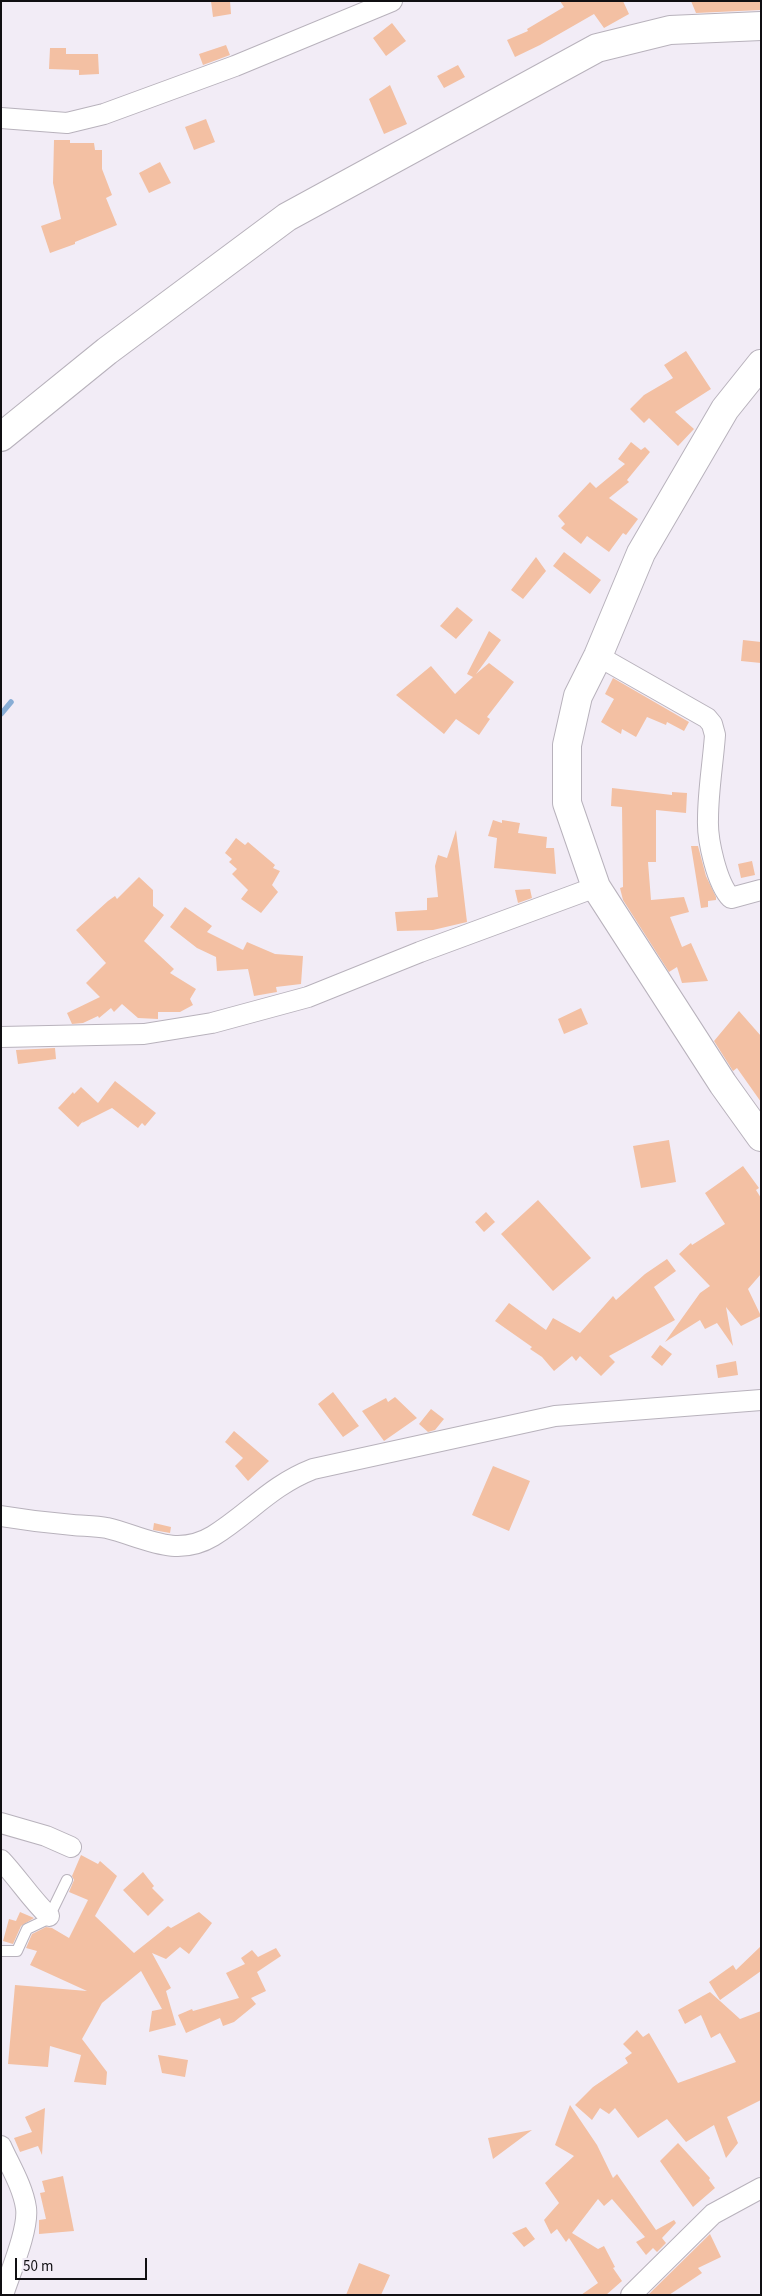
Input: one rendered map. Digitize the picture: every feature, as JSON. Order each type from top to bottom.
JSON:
[{"type":"main road","points":[[1,437],[107,351],[286,217],[597,48],[670,30],[761,26]]},
{"type":"main road","points":[[761,364],[725,409],[640,553],[598,656],[578,696],[567,745],[567,803],[596,887],[723,1084],[761,1137]]},
{"type":"street","points":[[1,118],[67,123],[104,114],[244,62],[392,1]]},
{"type":"street","points":[[598,656],[707,718],[712,724],[716,735],[708,820],[714,862],[725,892],[731,898],[761,890]]},
{"type":"street","points":[[1,1037],[144,1034],[212,1023],[308,997],[420,952],[596,887]]},
{"type":"street","points":[[1,1516],[107,1528],[145,1542],[158,1544],[195,1544],[212,1536],[276,1487],[314,1469],[555,1416],[761,1400]]},
{"type":"street","points":[[1,1823],[46,1836],[71,1847]]},
{"type":"street","points":[[1,1860],[21,1882],[37,1905],[49,1916]]},
{"type":"street","points":[[1,2146],[24,2196],[27,2210],[25,2224],[3,2295]]},
{"type":"street","points":[[631,2295],[713,2214],[761,2188]]},
{"type":"lane","points":[[1,1951],[17,1951],[27,1929],[48,1919],[67,1880]]},
{"type":"building","points":[[211,1],[230,1],[231,14],[213,17]]},
{"type":"building","points":[[560,1],[623,1],[629,14],[604,28],[594,14],[515,57],[507,40],[528,31],[527,29],[564,7]]},
{"type":"building","points":[[691,1],[761,1],[761,10],[696,13]]},
{"type":"building","points":[[392,23],[406,41],[386,56],[373,38]]},
{"type":"building","points":[[226,45],[230,55],[203,65],[199,54]]},
{"type":"building","points":[[50,48],[66,48],[66,54],[98,54],[99,74],[79,75],[79,70],[49,69]]},
{"type":"building","points":[[458,65],[465,77],[444,88],[437,76]]},
{"type":"building","points":[[390,85],[407,124],[384,134],[369,99]]},
{"type":"building","points":[[206,119],[215,142],[194,150],[185,127]]},
{"type":"building","points":[[54,140],[70,140],[70,143],[94,143],[95,150],[102,150],[102,169],[112,195],[106,198],[117,225],[50,253],[41,226],[61,219],[53,183]]},
{"type":"building","points":[[160,162],[171,183],[149,193],[139,173]]},
{"type":"building","points":[[686,351],[711,389],[675,412],[694,429],[678,446],[649,418],[644,423],[630,409],[644,395],[673,378],[664,365]]},
{"type":"building","points":[[631,442],[641,450],[645,447],[650,452],[627,480],[629,482],[609,498],[638,519],[626,535],[623,533],[609,552],[587,536],[581,544],[561,528],[565,524],[558,516],[590,482],[596,488],[625,464],[618,459]]},
{"type":"building","points":[[564,552],[601,580],[590,594],[553,566]]},
{"type":"building","points":[[536,557],[546,571],[523,599],[511,590]]},
{"type":"building","points":[[457,607],[473,620],[456,639],[440,626]]},
{"type":"building","points":[[489,631],[501,640],[476,674],[489,663],[514,682],[487,717],[490,719],[479,735],[456,719],[444,734],[396,695],[431,666],[455,694],[473,677],[467,674]]},
{"type":"building","points":[[743,640],[761,642],[761,663],[741,661]]},
{"type":"building","points":[[613,678],[689,722],[684,731],[667,722],[666,725],[647,717],[636,737],[622,729],[621,734],[601,722],[614,699],[605,694]]},
{"type":"building","points":[[612,788],[672,795],[672,792],[687,793],[686,813],[656,810],[656,862],[648,862],[651,900],[684,897],[689,912],[670,917],[682,947],[691,943],[708,981],[682,983],[677,967],[669,972],[623,900],[620,888],[623,887],[622,807],[611,806]]},
{"type":"building","points":[[493,820],[502,823],[502,820],[520,823],[518,833],[547,837],[546,848],[554,848],[556,874],[494,868],[497,838],[488,836]]},
{"type":"building","points":[[456,830],[467,922],[433,930],[397,931],[395,912],[427,910],[427,898],[438,897],[435,866],[438,855],[447,858]]},
{"type":"building","points":[[236,838],[245,845],[248,842],[275,865],[273,868],[280,871],[272,885],[278,892],[261,913],[241,899],[248,890],[232,874],[237,869],[229,862],[232,859],[225,853]]},
{"type":"building","points":[[691,846],[698,846],[706,876],[716,897],[716,900],[708,901],[708,907],[701,908]]},
{"type":"building","points":[[752,861],[755,875],[741,878],[738,864]]},
{"type":"building","points":[[139,877],[153,890],[153,906],[164,915],[144,941],[174,969],[170,973],[196,989],[190,999],[193,1005],[180,1012],[158,1012],[158,1019],[138,1018],[122,1004],[114,1012],[111,1008],[99,1018],[98,1016],[83,1023],[72,1024],[67,1013],[100,997],[86,983],[106,963],[76,930],[108,901],[115,896],[117,899]]},
{"type":"building","points":[[530,889],[532,898],[518,903],[515,890]]},
{"type":"building","points":[[185,907],[212,926],[207,932],[243,950],[247,942],[275,954],[303,956],[301,984],[276,987],[277,992],[254,996],[248,969],[217,971],[216,957],[197,948],[170,927]]},
{"type":"building","points":[[581,1008],[588,1024],[564,1034],[558,1019]]},
{"type":"building","points":[[739,1011],[761,1036],[761,1102],[737,1068],[733,1071],[714,1041]]},
{"type":"building","points":[[55,1048],[56,1059],[18,1064],[16,1050]]},
{"type":"building","points":[[115,1081],[156,1113],[145,1126],[142,1123],[138,1128],[112,1108],[82,1123],[84,1120],[78,1127],[58,1108],[73,1092],[74,1094],[81,1087],[98,1103]]},
{"type":"building","points":[[669,1140],[676,1182],[641,1188],[633,1146]]},
{"type":"building","points":[[743,1166],[759,1188],[756,1190],[761,1198],[761,1274],[748,1289],[761,1316],[741,1326],[726,1307],[733,1346],[717,1323],[705,1329],[700,1320],[665,1342],[700,1293],[710,1286],[679,1254],[691,1243],[692,1245],[725,1224],[705,1193]]},
{"type":"building","points":[[538,1200],[591,1258],[553,1291],[501,1234]]},
{"type":"building","points":[[486,1212],[495,1222],[484,1232],[475,1222]]},
{"type":"building","points":[[667,1259],[676,1271],[654,1287],[675,1320],[609,1356],[615,1362],[601,1376],[580,1356],[576,1361],[572,1356],[554,1371],[542,1357],[530,1349],[532,1347],[495,1321],[509,1303],[546,1330],[553,1318],[580,1333],[613,1296],[616,1300],[645,1274]]},
{"type":"building","points":[[660,1345],[672,1354],[662,1366],[651,1357]]},
{"type":"building","points":[[736,1361],[738,1375],[718,1378],[716,1365]]},
{"type":"building","points":[[333,1392],[359,1426],[343,1437],[318,1404]]},
{"type":"building","points":[[395,1397],[417,1418],[384,1441],[362,1411],[386,1398],[388,1402]]},
{"type":"building","points":[[431,1409],[444,1419],[435,1430],[428,1432],[419,1424]]},
{"type":"building","points":[[234,1431],[269,1461],[248,1481],[235,1466],[243,1458],[225,1442]]},
{"type":"building","points":[[493,1466],[530,1481],[509,1531],[472,1515]]},
{"type":"building","points":[[154,1523],[171,1527],[170,1533],[153,1530]]},
{"type":"building","points":[[81,1855],[98,1864],[100,1861],[117,1876],[95,1916],[134,1953],[168,1926],[171,1928],[199,1912],[212,1923],[189,1954],[180,1947],[166,1959],[152,1953],[171,1988],[166,1991],[176,2025],[149,2032],[152,2011],[162,2009],[141,1971],[102,2003],[82,2039],[107,2072],[106,2085],[74,2082],[81,2055],[50,2046],[48,2067],[8,2064],[15,1985],[87,1991],[30,1965],[37,1951],[26,1948],[32,1934],[46,1927],[52,1928],[69,1938],[88,1900],[69,1892],[74,1880],[72,1876]]},
{"type":"building","points":[[143,1872],[154,1886],[152,1888],[164,1900],[148,1916],[123,1890]]},
{"type":"building","points":[[20,1912],[34,1918],[21,1926],[13,1944],[3,1941],[9,1919],[16,1921]]},
{"type":"building","points":[[761,1946],[761,1971],[720,2000],[709,1982],[733,1965],[736,1970]]},
{"type":"building","points":[[276,1948],[281,1956],[257,1972],[266,1991],[251,1998],[256,2004],[234,2022],[223,2026],[220,2018],[186,2033],[178,2015],[192,2009],[193,2011],[239,1998],[226,1973],[245,1964],[241,1958],[252,1950],[258,1957]]},
{"type":"building","points":[[710,1992],[740,2019],[761,2011],[761,2100],[727,2117],[738,2143],[726,2158],[714,2125],[686,2142],[667,2119],[638,2138],[615,2108],[609,2114],[600,2108],[592,2120],[575,2105],[593,2087],[628,2063],[625,2058],[632,2053],[623,2044],[637,2030],[643,2037],[649,2033],[678,2083],[736,2062],[720,2033],[711,2038],[701,2015],[685,2024],[678,2010]]},
{"type":"building","points":[[158,2055],[188,2060],[185,2077],[162,2073]]},
{"type":"building","points":[[570,2105],[597,2145],[613,2178],[617,2174],[656,2230],[674,2220],[676,2223],[662,2238],[666,2243],[657,2252],[653,2248],[646,2255],[636,2242],[645,2237],[612,2199],[604,2206],[598,2199],[572,2233],[598,2249],[604,2246],[615,2267],[613,2268],[622,2281],[606,2295],[581,2295],[598,2283],[569,2238],[566,2242],[557,2229],[551,2234],[544,2220],[559,2203],[545,2183],[574,2156],[555,2145]]},
{"type":"building","points":[[45,2108],[42,2155],[38,2146],[20,2152],[14,2138],[32,2132],[25,2117]]},
{"type":"building","points":[[532,2130],[493,2159],[488,2138]]},
{"type":"building","points":[[678,2143],[710,2178],[709,2180],[715,2188],[693,2207],[660,2161]]},
{"type":"building","points":[[63,2176],[74,2231],[39,2234],[39,2220],[46,2219],[40,2193],[45,2192],[42,2181]]},
{"type":"building","points":[[526,2227],[535,2239],[524,2247],[512,2233]]},
{"type":"building","points":[[710,2234],[721,2257],[698,2268],[702,2273],[669,2295],[648,2295]]},
{"type":"building","points":[[359,2263],[390,2275],[381,2295],[346,2295]]},
{"type":"waterway","points":[[1,714],[11,702]]}]
